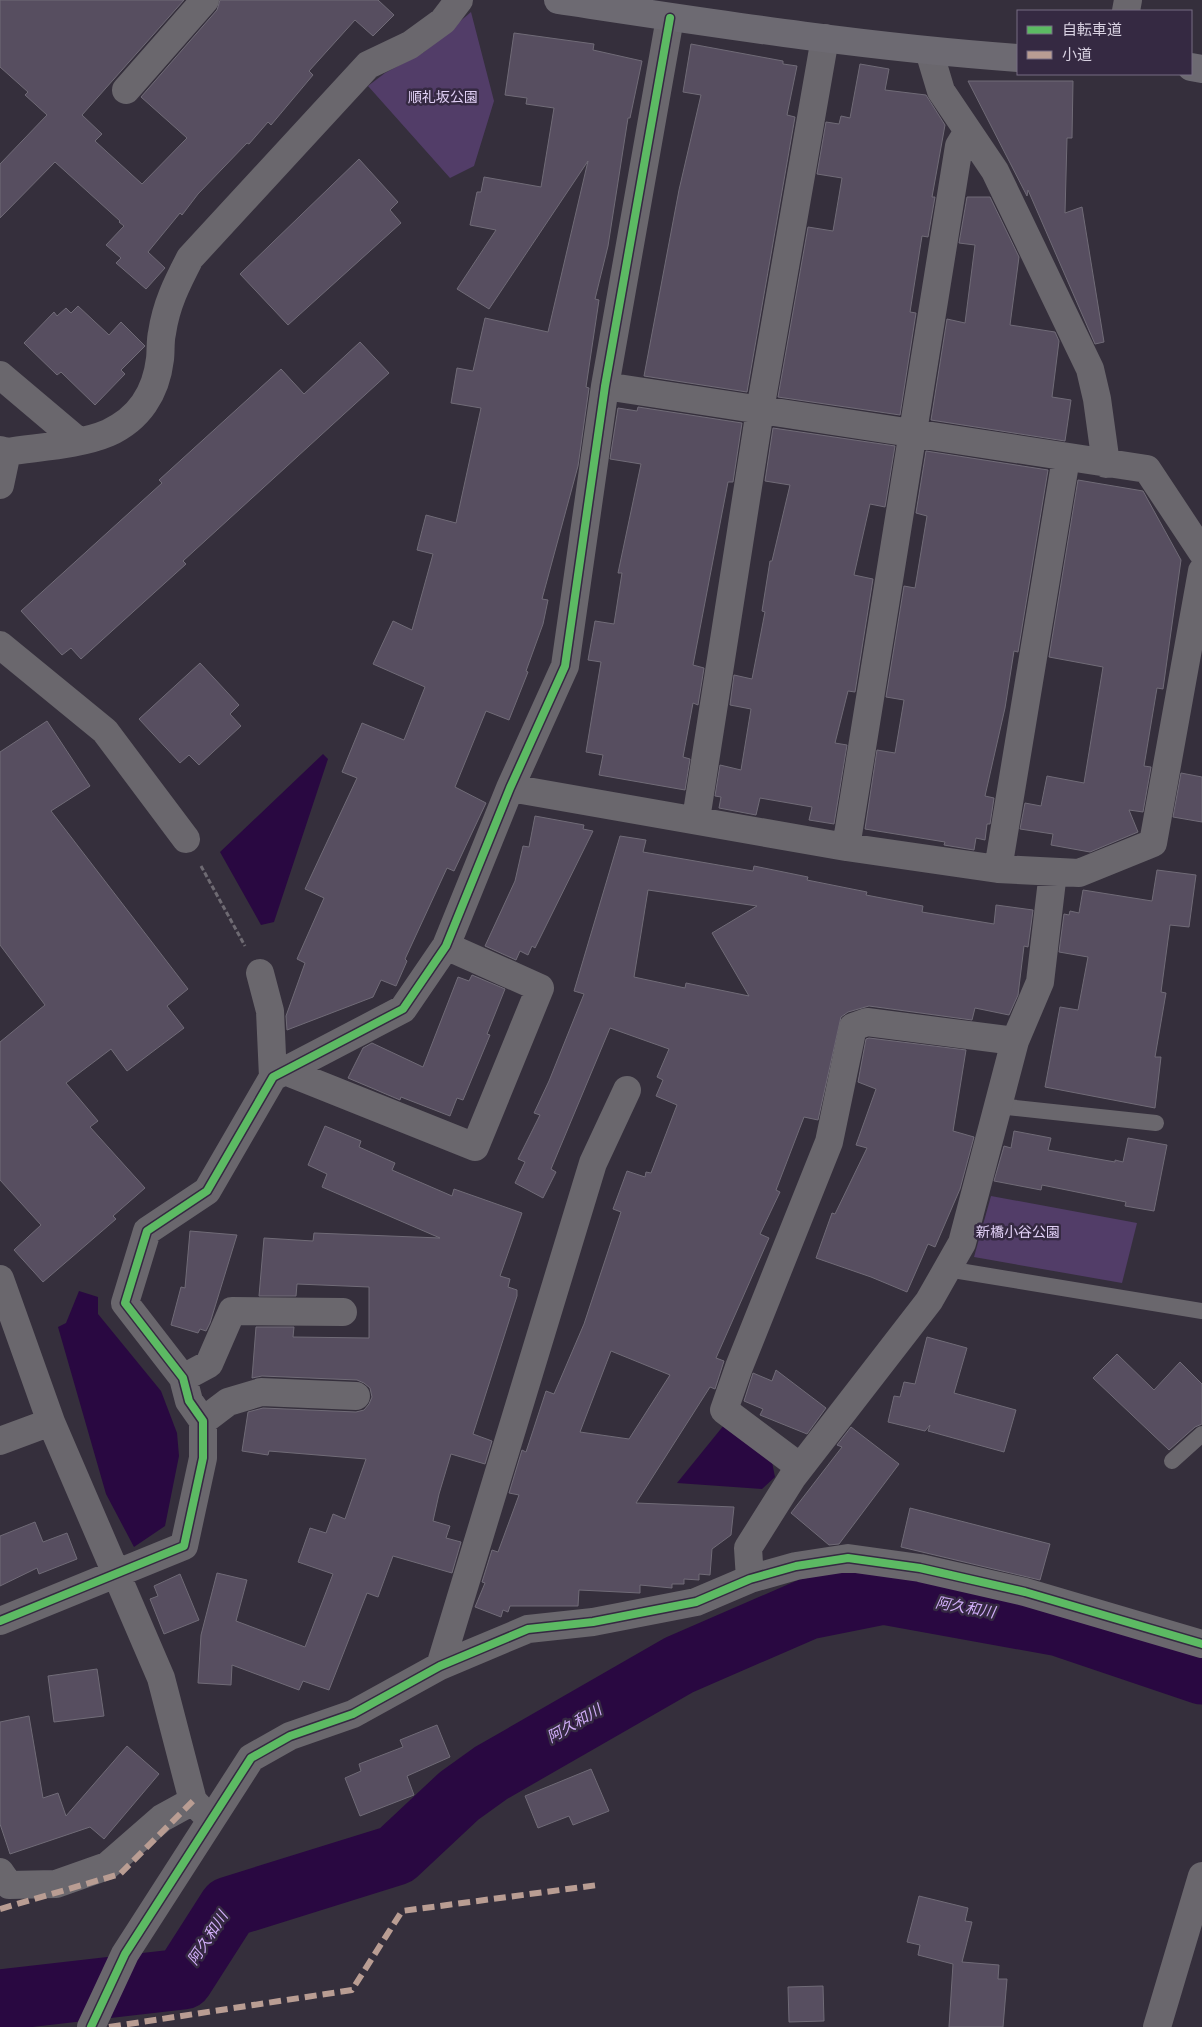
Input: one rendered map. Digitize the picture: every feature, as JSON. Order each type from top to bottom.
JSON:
[{"type":"street","points":[[126,90],[205,0]]},
{"type":"street","points":[[0,485],[3,451],[77,440],[107,433],[132,420],[152,393],[160,360],[162,333],[172,294],[190,258],[368,65],[410,45],[443,21],[459,0]]},
{"type":"street","points":[[559,0],[670,18],[825,38],[929,51],[1017,58]]},
{"type":"street","points":[[0,1621],[184,1546],[203,1458],[203,1421],[189,1401],[184,1378],[125,1303],[147,1231],[206,1191],[279,1074],[403,1009],[446,946],[510,788],[565,666],[605,386],[670,18]]},
{"type":"street","points":[[696,819],[760,410],[825,38]]},
{"type":"street","points":[[929,51],[940,91],[995,172],[1090,369],[1097,398],[1106,464]]},
{"type":"street","points":[[846,847],[959,146],[968,131]]},
{"type":"street","points":[[0,374],[77,440]]},
{"type":"street","points":[[605,386],[1147,469],[1202,552]]},
{"type":"street","points":[[998,869],[1066,458]]},
{"type":"street","points":[[510,788],[696,819],[846,847],[998,869],[1079,872],[1153,843],[1202,570]]},
{"type":"street","points":[[0,645],[105,731],[186,840]]},
{"type":"street","points":[[750,1579],[748,1548],[800,1467],[929,1300],[962,1243],[1015,1042],[1040,982],[1053,872]]},
{"type":"street","points":[[279,1074],[475,1147],[540,988],[446,946]]},
{"type":"street","points":[[260,972],[270,1011],[279,1074]]},
{"type":"street","points":[[800,1467],[724,1410],[739,1367],[829,1142],[853,1027],[867,1022],[1015,1042]]},
{"type":"street","points":[[440,1666],[593,1163],[627,1090]]},
{"type":"street","points":[[0,1279],[51,1422],[161,1678],[193,1801],[211,1820]]},
{"type":"street","points":[[184,1378],[209,1364],[232,1311],[343,1312]]},
{"type":"street","points":[[203,1421],[228,1402],[262,1392],[356,1396]]},
{"type":"street","points":[[0,1441],[51,1422]]},
{"type":"street","points":[[93,2025],[125,1954],[251,1758],[290,1736],[353,1714],[440,1666],[528,1629],[593,1622],[696,1602],[750,1579],[796,1566],[848,1558],[920,1568],[1025,1592],[1202,1644]]},
{"type":"street","points":[[0,1872],[9,1885],[56,1884],[107,1866],[162,1818],[193,1801]]},
{"type":"street","points":[[1157,2027],[1202,1876]]},
{"type":"lane","points":[[998,1106],[1156,1123]]},
{"type":"lane","points":[[946,1269],[1202,1311]]},
{"type":"lane","points":[[1172,1460],[1202,1434]]},
{"type":"path","points":[[186,840],[260,972]]},
{"type":"green space","name":"順礼坂公園","points":[[471,12],[494,101],[474,166],[450,178],[368,86],[385,73],[424,52]]},
{"type":"green space","name":"新橋小谷公園","points":[[991,1196],[1137,1223],[1122,1283],[974,1257]]},
{"type":"shaded area","points":[[323,754],[328,759],[274,922],[261,925],[220,852]]},
{"type":"shaded area","points":[[79,1291],[98,1297],[98,1314],[161,1391],[177,1433],[179,1456],[165,1526],[134,1547],[106,1494],[58,1327],[66,1323]]},
{"type":"shaded area","points":[[724,1425],[772,1462],[775,1477],[762,1489],[677,1483]]},
{"type":"building","points":[[0,0],[184,0],[82,115],[102,134],[95,141],[142,184],[187,138],[141,97],[217,10],[220,0],[378,0],[394,15],[373,36],[355,20],[309,71],[313,75],[271,125],[268,122],[249,144],[247,143],[198,194],[182,215],[180,213],[148,252],[165,268],[146,289],[116,263],[121,258],[106,245],[124,226],[55,162],[0,218],[0,164],[47,115],[25,95],[28,92],[0,67]]},
{"type":"building","points":[[514,33],[594,44],[593,50],[642,61],[630,118],[628,118],[608,246],[595,299],[599,300],[586,387],[589,388],[578,466],[542,599],[548,600],[543,624],[526,671],[528,672],[509,720],[486,711],[455,787],[486,803],[454,871],[447,868],[405,959],[407,961],[396,986],[381,980],[373,997],[287,1030],[286,1016],[305,963],[297,959],[324,898],[305,889],[357,778],[342,772],[362,723],[404,740],[425,687],[373,664],[393,621],[412,630],[433,554],[417,550],[426,515],[456,523],[481,408],[451,403],[457,368],[473,371],[485,318],[548,332],[588,161],[489,309],[457,289],[496,230],[470,225],[477,192],[481,192],[484,177],[541,187],[554,108],[526,104],[527,98],[505,95]]},
{"type":"building","points":[[691,44],[783,61],[783,64],[797,66],[787,115],[795,117],[747,392],[644,376],[679,190],[701,95],[683,92]]},
{"type":"building","points":[[860,64],[889,69],[885,90],[926,95],[945,125],[932,197],[935,197],[928,237],[922,236],[910,312],[916,313],[900,415],[778,397],[808,227],[833,231],[842,178],[817,174],[826,122],[839,124],[841,116],[850,118]]},
{"type":"building","points":[[968,81],[1073,81],[1072,138],[1067,138],[1065,213],[1082,207],[1104,342],[1095,344],[1028,190],[1027,196]]},
{"type":"building","points":[[359,159],[398,202],[390,210],[401,223],[288,325],[240,274]]},
{"type":"building","points":[[967,197],[990,197],[1019,257],[1010,325],[1055,332],[1059,341],[1052,397],[1071,400],[1065,441],[931,420],[947,319],[965,323],[975,245],[959,243]]},
{"type":"building","points":[[78,306],[109,335],[121,322],[145,346],[121,370],[125,374],[95,405],[61,372],[57,375],[24,343],[54,312],[57,316],[66,308],[71,313]]},
{"type":"building","points":[[360,342],[389,373],[183,561],[186,564],[81,659],[71,648],[62,655],[21,611],[162,483],[159,480],[281,369],[304,394]]},
{"type":"building","points":[[638,407],[742,423],[733,482],[728,482],[693,665],[704,668],[698,705],[693,703],[683,757],[690,759],[685,790],[599,775],[603,755],[586,752],[601,662],[588,660],[595,621],[614,624],[622,573],[618,573],[641,464],[610,459],[618,408],[637,411]]},
{"type":"building","points":[[773,428],[895,446],[885,507],[870,504],[854,575],[873,579],[855,692],[848,691],[835,743],[847,745],[834,824],[809,820],[812,807],[760,798],[756,815],[719,808],[721,797],[715,796],[720,765],[741,770],[751,709],[730,705],[734,675],[752,679],[765,612],[762,611],[770,561],[772,561],[790,485],[765,481]]},
{"type":"building","points":[[926,451],[1048,470],[1018,652],[1014,651],[1005,708],[985,796],[994,798],[990,824],[987,824],[985,840],[976,838],[974,850],[944,845],[945,842],[865,829],[877,750],[895,753],[904,700],[886,697],[904,586],[915,588],[927,516],[916,513]]},
{"type":"building","points":[[1078,480],[1143,491],[1181,560],[1163,689],[1157,688],[1144,766],[1151,767],[1143,812],[1129,810],[1138,832],[1090,852],[1051,845],[1053,834],[1020,829],[1025,803],[1041,806],[1047,776],[1084,783],[1103,667],[1049,657]]},
{"type":"building","points":[[200,663],[239,705],[230,714],[241,726],[199,765],[189,755],[180,763],[139,719]]},
{"type":"building","points":[[47,721],[90,786],[51,811],[188,989],[167,1006],[184,1028],[127,1071],[111,1049],[66,1083],[98,1121],[90,1127],[145,1188],[113,1216],[116,1219],[43,1282],[14,1250],[41,1225],[0,1180],[0,1042],[45,1005],[0,945],[0,752]]},
{"type":"building","points":[[1181,773],[1202,777],[1202,822],[1173,817]]},
{"type":"building","points":[[535,816],[584,825],[583,829],[593,831],[535,948],[532,946],[528,955],[520,951],[516,960],[485,946],[515,881],[523,846],[529,847]]},
{"type":"building","points":[[620,836],[646,840],[643,852],[753,871],[754,866],[808,877],[807,880],[867,892],[866,895],[923,906],[922,912],[994,924],[996,905],[1033,910],[1028,947],[1024,946],[1018,995],[1009,1015],[975,1008],[972,1020],[869,1006],[848,1012],[841,1017],[818,1120],[804,1117],[776,1190],[780,1192],[760,1234],[769,1238],[716,1358],[724,1361],[715,1389],[710,1387],[636,1503],[734,1507],[731,1535],[712,1549],[710,1575],[699,1574],[699,1580],[684,1579],[684,1584],[672,1584],[672,1588],[640,1585],[640,1593],[579,1590],[578,1606],[510,1606],[508,1612],[503,1610],[501,1617],[475,1607],[485,1583],[482,1582],[492,1550],[498,1552],[519,1495],[509,1493],[522,1450],[526,1452],[546,1391],[554,1394],[584,1324],[621,1212],[613,1209],[627,1171],[645,1177],[646,1172],[651,1173],[677,1105],[656,1096],[663,1080],[657,1077],[669,1049],[610,1028],[551,1169],[556,1172],[543,1198],[515,1183],[525,1162],[518,1159],[540,1115],[534,1113],[584,994],[574,991]],"holes":[[[648,890],[757,906],[712,933],[749,996],[686,983],[685,988],[634,977]],[[611,1351],[670,1375],[629,1439],[580,1432]]]},
{"type":"building","points":[[1157,870],[1196,875],[1189,927],[1170,925],[1161,992],[1166,993],[1155,1057],[1161,1057],[1155,1108],[1045,1087],[1060,1007],[1078,1010],[1088,957],[1059,952],[1064,914],[1069,915],[1070,911],[1079,913],[1083,890],[1152,901]]},
{"type":"building","points":[[472,975],[505,989],[487,1034],[490,1035],[463,1100],[457,1098],[450,1116],[401,1097],[400,1100],[348,1078],[363,1048],[372,1043],[423,1067],[458,977],[469,981]]},
{"type":"building","points":[[866,1039],[966,1050],[953,1131],[974,1137],[960,1189],[935,1247],[928,1244],[907,1292],[816,1258],[832,1213],[835,1214],[867,1148],[856,1145],[876,1089],[858,1082]]},
{"type":"building","points":[[325,1126],[361,1141],[359,1147],[395,1163],[392,1170],[452,1196],[454,1189],[522,1213],[500,1276],[510,1279],[508,1287],[517,1290],[517,1296],[473,1434],[492,1441],[485,1464],[451,1454],[433,1521],[450,1526],[446,1538],[461,1542],[452,1573],[393,1556],[378,1597],[367,1593],[329,1690],[303,1681],[299,1690],[232,1665],[231,1685],[198,1683],[201,1635],[217,1573],[247,1580],[236,1621],[305,1647],[333,1574],[298,1562],[310,1528],[326,1533],[333,1514],[345,1519],[366,1459],[269,1451],[268,1455],[242,1451],[248,1412],[263,1408],[356,1412],[364,1410],[372,1397],[370,1388],[357,1380],[262,1376],[252,1378],[256,1327],[294,1327],[293,1337],[369,1338],[369,1287],[297,1284],[296,1296],[259,1296],[264,1238],[313,1241],[314,1233],[440,1238],[322,1187],[327,1174],[308,1165]]},
{"type":"building","points":[[1014,1131],[1051,1138],[1048,1150],[1115,1162],[1115,1160],[1123,1162],[1128,1138],[1167,1145],[1154,1211],[1125,1206],[1126,1202],[1042,1185],[1041,1190],[994,1181],[1004,1146],[1011,1148]]},
{"type":"building","points":[[190,1231],[237,1235],[210,1323],[206,1331],[200,1329],[198,1333],[171,1325],[181,1287],[185,1288]]},
{"type":"building","points":[[927,1337],[967,1348],[954,1393],[1016,1410],[1004,1452],[928,1431],[930,1425],[925,1431],[888,1422],[894,1396],[900,1397],[904,1382],[915,1384]]},
{"type":"building","points":[[1117,1354],[1154,1390],[1180,1362],[1202,1384],[1202,1424],[1195,1427],[1169,1450],[1093,1378]]},
{"type":"building","points":[[776,1370],[826,1408],[807,1434],[760,1415],[763,1409],[744,1401],[753,1373],[772,1381]]},
{"type":"building","points":[[851,1427],[899,1464],[839,1544],[829,1545],[791,1513],[842,1447],[837,1445]]},
{"type":"building","points":[[910,1508],[1050,1544],[1040,1580],[901,1547]]},
{"type":"building","points":[[35,1522],[43,1542],[67,1533],[77,1559],[39,1574],[37,1568],[0,1586],[0,1536]]},
{"type":"building","points":[[180,1574],[199,1620],[164,1634],[150,1599],[158,1596],[154,1586]]},
{"type":"building","points":[[97,1669],[104,1716],[54,1722],[48,1676]]},
{"type":"building","points":[[29,1716],[43,1798],[58,1793],[66,1816],[127,1746],[159,1774],[104,1839],[90,1827],[10,1854],[0,1824],[0,1722]]},
{"type":"building","points":[[437,1725],[450,1757],[407,1776],[414,1795],[360,1816],[345,1778],[361,1771],[359,1764],[403,1747],[400,1740]]},
{"type":"building","points":[[591,1769],[609,1811],[573,1825],[569,1816],[538,1828],[525,1796]]},
{"type":"building","points":[[919,1896],[968,1908],[965,1921],[972,1922],[962,1962],[999,1965],[998,1979],[1007,1979],[1003,2027],[949,2027],[953,1964],[918,1955],[920,1945],[907,1942]]},
{"type":"building","points":[[823,1986],[824,2021],[789,2022],[788,1987]]},
{"type":"waterway","name":"阿久和川","points":[[0,2000],[183,1979],[229,1907],[396,1855],[459,1796],[491,1773],[679,1665],[808,1609],[883,1594],[1060,1626],[1202,1674]]},
{"type":"marked path","points":[[0,1909],[120,1874],[193,1801]]},
{"type":"marked path","points":[[109,2027],[352,1990],[402,1911],[598,1885]]},
{"type":"cycle path","points":[[0,1621],[184,1546],[203,1458],[203,1421],[189,1401],[183,1378],[125,1303],[147,1231],[207,1191],[273,1077],[403,1009],[446,946],[510,788],[565,666],[605,386],[670,18]]},
{"type":"cycle path","points":[[91,2027],[125,1954],[251,1758],[290,1736],[353,1714],[440,1666],[528,1629],[593,1622],[696,1602],[750,1579],[796,1566],[848,1558],[920,1568],[1025,1592],[1202,1644]]}]
